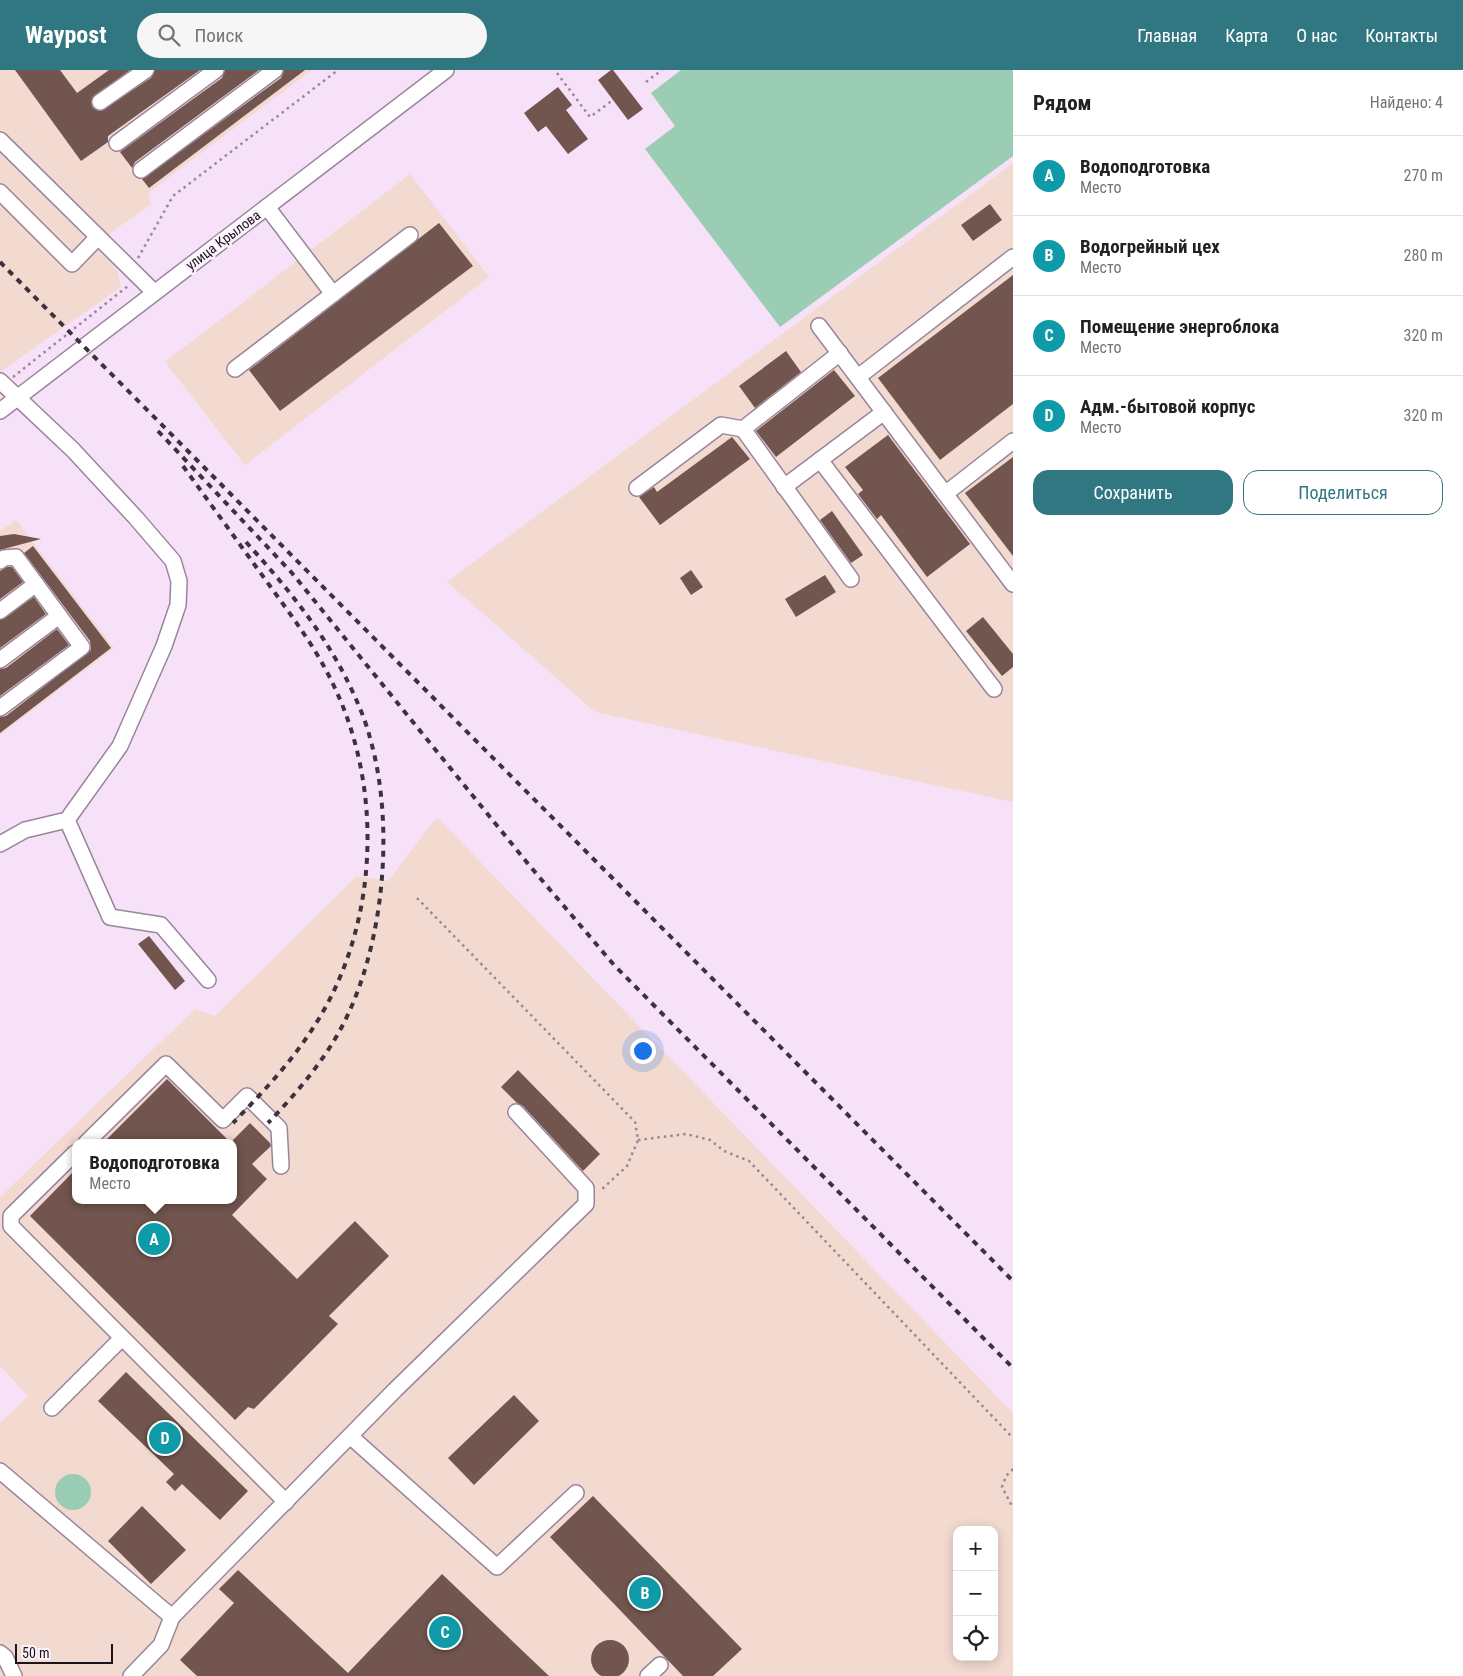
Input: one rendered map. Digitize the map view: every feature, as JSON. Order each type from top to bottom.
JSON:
[{"type":"street","points":[[100,102],[146,70]]},
{"type":"street","points":[[116,143],[216,70]]},
{"type":"street","points":[[140,170],[274,70]]},
{"type":"street","name":"улица Крылова","points":[[0,411],[446,70]]},
{"type":"street","points":[[0,140],[154,292]]},
{"type":"street","points":[[0,192],[72,264],[98,237]]},
{"type":"street","points":[[267,206],[333,294]]},
{"type":"street","points":[[235,369],[410,234]]},
{"type":"street","points":[[858,377],[1013,257]]},
{"type":"street","points":[[819,326],[1013,584]]},
{"type":"street","points":[[637,488],[721,426],[743,429],[840,353]]},
{"type":"street","points":[[0,844],[25,830],[67,820],[120,746],[164,646],[178,605],[179,581],[173,561],[136,518],[72,450],[2,383]]},
{"type":"street","points":[[784,487],[884,412]]},
{"type":"street","points":[[743,429],[851,579]]},
{"type":"street","points":[[945,494],[1013,441]]},
{"type":"street","points":[[820,460],[994,689]]},
{"type":"street","points":[[0,561],[4,558],[16,557],[82,647],[0,708]]},
{"type":"street","points":[[0,611],[36,584]]},
{"type":"street","points":[[0,660],[59,616]]},
{"type":"street","points":[[67,820],[110,917],[161,925],[208,980]]},
{"type":"street","points":[[90,1139],[166,1064],[223,1120],[247,1096],[279,1128],[281,1166]]},
{"type":"street","points":[[131,1676],[161,1645],[172,1617],[350,1436],[586,1204],[588,1197],[586,1188],[516,1112]]},
{"type":"street","points":[[72,1156],[12,1216],[11,1226],[286,1502]]},
{"type":"street","points":[[52,1408],[122,1338]]},
{"type":"street","points":[[350,1436],[497,1567],[576,1493]]},
{"type":"street","points":[[0,1471],[172,1617]]},
{"type":"street","points":[[0,1653],[5,1657],[14,1676]]},
{"type":"street","points":[[648,1676],[660,1665]]},
{"type":"path","points":[[2,383],[128,288],[131,270],[172,196],[338,70]]},
{"type":"path","points":[[646,82],[662,70]]},
{"type":"path","points":[[557,73],[590,117],[613,100]]},
{"type":"path","points":[[417,898],[635,1122],[638,1140],[627,1166],[586,1204]]},
{"type":"path","points":[[638,1140],[686,1134],[710,1140],[724,1151],[749,1161],[1013,1438]]},
{"type":"path","points":[[1013,1469],[1006,1476],[1002,1487],[1013,1508]]},
{"type":"shaded area","points":[[0,70],[312,70],[148,193],[151,204],[109,234],[121,287],[0,372]]},
{"type":"shaded area","points":[[1013,163],[1013,802],[595,712],[447,582]]},
{"type":"shaded area","points":[[410,174],[489,277],[245,465],[165,362]]},
{"type":"shaded area","points":[[16,520],[114,648],[0,735],[0,531]]},
{"type":"shaded area","points":[[437,817],[1013,1413],[1013,1676],[0,1676],[0,1423],[28,1396],[0,1366],[0,1197],[195,1009],[215,1016],[357,876],[388,881]]},
{"type":"green space","points":[[681,70],[1013,70],[1013,156],[780,327],[645,149],[675,126],[651,93]]},
{"type":"green space","points":[[73,1474],[80,1475],[86,1479],[90,1485],[90,1499],[86,1505],[80,1509],[73,1510],[66,1509],[60,1505],[56,1499],[55,1492],[56,1485],[60,1479],[66,1475]]},
{"type":"building","points":[[15,70],[60,70],[77,93],[109,70],[130,70],[92,98],[92,107],[100,111],[151,78],[155,70],[200,70],[108,136],[108,142],[81,161]]},
{"type":"building","points":[[225,70],[259,70],[135,162],[132,168],[120,152],[222,78]]},
{"type":"building","points":[[284,70],[305,70],[149,188],[142,179],[281,78]]},
{"type":"building","points":[[613,70],[643,109],[628,120],[598,80]]},
{"type":"building","points":[[558,87],[572,105],[566,110],[588,139],[568,154],[546,126],[538,132],[524,113]]},
{"type":"building","points":[[990,204],[1002,220],[973,241],[961,225]]},
{"type":"building","points":[[439,223],[473,266],[280,411],[249,370]]},
{"type":"building","points":[[1013,275],[1013,404],[940,460],[878,378]]},
{"type":"building","points":[[786,351],[801,372],[755,408],[739,386]]},
{"type":"building","points":[[834,370],[855,396],[776,457],[756,431]]},
{"type":"building","points":[[888,435],[970,544],[927,577],[881,515],[877,519],[858,494],[863,490],[845,467]]},
{"type":"building","points":[[732,437],[750,459],[660,525],[639,497],[654,487],[657,492]]},
{"type":"building","points":[[1013,457],[1013,556],[965,493]]},
{"type":"building","points":[[832,511],[863,555],[851,563],[820,520]]},
{"type":"building","points":[[14,534],[41,539],[0,550],[0,536]]},
{"type":"building","points":[[33,546],[111,648],[0,733],[0,717],[6,716],[91,650],[90,641],[24,553]]},
{"type":"building","points":[[7,567],[12,567],[23,582],[0,599],[0,571]]},
{"type":"building","points":[[691,570],[703,587],[691,595],[680,578]]},
{"type":"building","points":[[825,575],[836,592],[796,617],[785,599]]},
{"type":"building","points":[[34,597],[46,614],[0,648],[0,620]]},
{"type":"building","points":[[983,617],[1013,654],[1013,667],[1002,676],[966,631]]},
{"type":"building","points":[[57,629],[69,645],[0,696],[0,669],[6,668]]},
{"type":"building","points":[[149,936],[185,981],[175,990],[138,944]]},
{"type":"building","points":[[518,1070],[600,1154],[583,1171],[523,1106],[517,1103],[501,1087]]},
{"type":"building","points":[[167,1079],[227,1139],[107,1139]]},
{"type":"building","points":[[250,1123],[271,1146],[252,1164],[267,1179],[232,1215],[297,1279],[355,1221],[389,1256],[329,1316],[338,1324],[254,1409],[248,1407],[235,1420],[30,1216],[72,1173],[72,1204],[237,1204],[237,1139],[234,1139]]},
{"type":"building","points":[[126,1372],[248,1491],[220,1520],[182,1484],[175,1491],[166,1482],[174,1474],[98,1401]]},
{"type":"building","points":[[514,1395],[539,1421],[474,1485],[448,1458]]},
{"type":"building","points":[[593,1496],[742,1649],[713,1676],[683,1676],[550,1537]]},
{"type":"building","points":[[142,1506],[186,1550],[151,1584],[108,1541]]},
{"type":"building","points":[[238,1570],[348,1673],[442,1574],[549,1676],[197,1676],[180,1660],[234,1603],[219,1589]]},
{"type":"building","points":[[610,1640],[617,1642],[627,1652],[629,1659],[627,1666],[617,1676],[603,1676],[593,1666],[591,1659],[593,1652],[603,1642]]},
{"type":"railway","points":[[0,262],[1013,1281]]},
{"type":"railway","points":[[158,431],[292,573],[529,865],[614,965],[1013,1368]]},
{"type":"railway","points":[[183,466],[296,622],[333,684],[350,726],[361,771],[367,816],[367,862],[361,908],[349,952],[332,995],[292,1058],[233,1123]]},
{"type":"railway","points":[[246,542],[313,624],[346,678],[360,707],[370,738],[378,775],[383,814],[380,897],[373,938],[362,978],[348,1014],[330,1047],[300,1087],[268,1123]]},
{"type":"place","name":"Водоподготовка","points":[[154,1239]]},
{"type":"place","name":"Адм.-бытовой корпус","points":[[165,1438]]},
{"type":"place","name":"Водогрейный цех","points":[[645,1593]]},
{"type":"place","name":"Помещение энергоблока","points":[[445,1632]]}]
